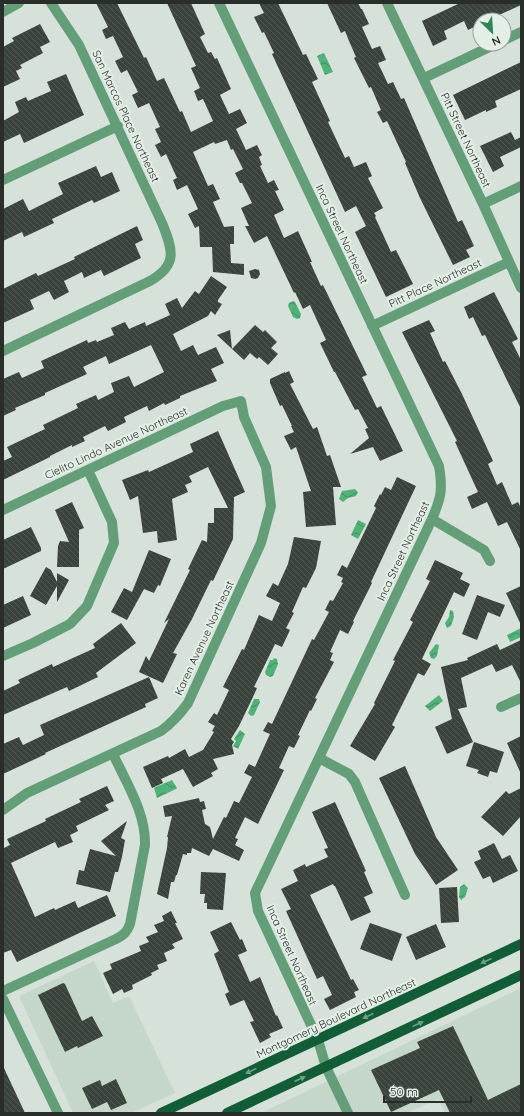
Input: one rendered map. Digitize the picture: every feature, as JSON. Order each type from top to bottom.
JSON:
[{"type":"main road","name":"Montgomery Boulevard Northeast","points":[[162,1113],[520,946]]},
{"type":"main road","points":[[227,1113],[326,1068],[521,974]]},
{"type":"street","points":[[3,12],[19,3]]},
{"type":"street","name":"San Marcos Place Northeast","points":[[3,351],[150,281],[161,275],[169,263],[171,244],[118,126],[79,45],[51,3]]},
{"type":"street","name":"Inca Street Northeast","points":[[219,3],[439,466],[442,480],[440,498],[432,519],[255,893],[258,911],[318,1040],[326,1068],[348,1113]]},
{"type":"street","name":"Pitt Street Northeast","points":[[387,3],[424,78],[521,288]]},
{"type":"street","points":[[424,78],[479,52]]},
{"type":"street","points":[[3,180],[118,126]]},
{"type":"street","points":[[483,204],[521,186]]},
{"type":"street","name":"Pitt Place Northeast","points":[[372,326],[509,262]]},
{"type":"street","name":"Cielito Lindo Avenue Northeast","points":[[3,510],[223,406],[241,401]]},
{"type":"street","name":"Karen Avenue Northeast","points":[[3,810],[27,793],[161,731],[172,723],[191,696],[261,544],[271,506],[266,467],[244,417],[241,401]]},
{"type":"street","points":[[3,656],[70,624],[87,606],[114,543],[112,522],[88,470]]},
{"type":"street","points":[[432,519],[484,550],[490,561]]},
{"type":"street","points":[[501,707],[521,698]]},
{"type":"street","points":[[3,991],[123,936],[127,931],[130,924],[145,845],[145,832],[137,806],[113,754]]},
{"type":"street","points":[[319,758],[349,774],[355,782],[405,895]]},
{"type":"street","points":[[3,999],[58,1113]]},
{"type":"shaded area","points":[[94,961],[113,1003],[129,996],[175,1093],[131,1113],[73,1113],[19,996]]},
{"type":"shaded area","points":[[521,988],[521,1113],[445,1113],[438,1099],[407,1113],[261,1113]]},
{"type":"water","points":[[324,53],[333,72],[325,75],[317,56]]},
{"type":"water","points":[[293,301],[301,314],[300,318],[297,319],[293,317],[288,306],[289,303]]},
{"type":"water","points":[[355,489],[358,492],[356,496],[348,498],[343,502],[339,499],[342,491]]},
{"type":"water","points":[[358,520],[366,524],[358,539],[351,535]]},
{"type":"water","points":[[450,610],[453,611],[454,617],[451,626],[447,628],[445,623],[449,617]]},
{"type":"water","points":[[521,628],[521,637],[510,642],[507,635]]},
{"type":"water","points":[[436,644],[439,645],[437,656],[434,659],[431,658],[429,653]]},
{"type":"water","points":[[274,658],[277,659],[278,664],[273,676],[270,677],[266,675],[265,672],[270,660],[273,660]]},
{"type":"water","points":[[439,695],[443,701],[430,711],[425,706]]},
{"type":"water","points":[[254,699],[259,699],[260,702],[254,715],[251,716],[248,713]]},
{"type":"water","points":[[240,730],[245,734],[238,749],[233,746],[236,741],[234,739]]},
{"type":"water","points":[[172,780],[177,788],[157,798],[154,788]]},
{"type":"water","points":[[464,884],[468,888],[465,897],[461,900],[459,897],[460,887]]},
{"type":"building","points":[[96,3],[117,3],[157,81],[164,78],[180,112],[182,111],[191,132],[213,121],[203,99],[198,101],[194,91],[200,88],[191,68],[196,66],[167,3],[191,3],[205,34],[200,37],[208,53],[211,52],[215,59],[217,58],[231,89],[220,95],[229,114],[240,109],[247,123],[236,129],[246,150],[257,145],[262,155],[259,157],[262,165],[260,166],[268,183],[274,180],[279,190],[275,191],[284,210],[274,215],[284,238],[298,231],[321,286],[323,285],[367,375],[362,377],[377,408],[381,406],[403,451],[380,461],[373,447],[350,454],[369,438],[365,429],[368,428],[358,409],[355,410],[320,343],[326,340],[310,305],[303,309],[267,236],[254,243],[245,226],[249,226],[241,208],[252,203],[235,173],[243,169],[233,149],[231,150],[227,140],[215,144],[214,142],[193,152],[208,186],[213,184],[220,199],[213,202],[224,227],[234,226],[234,244],[230,244],[231,263],[244,264],[244,275],[213,272],[212,247],[200,247],[199,226],[195,228],[188,214],[198,209],[187,185],[177,190],[173,180],[177,178],[166,154],[161,157],[155,145],[161,142],[155,129],[160,127],[149,103],[138,108],[132,95],[138,92],[127,70],[121,73],[115,61],[123,57],[113,36],[106,39],[102,30],[108,27]]},
{"type":"building","points":[[259,3],[278,3],[303,55],[306,54],[318,79],[312,82],[330,121],[328,122],[345,158],[349,156],[354,167],[366,162],[372,176],[368,178],[383,208],[374,213],[376,216],[375,217],[391,252],[396,250],[413,284],[386,297],[355,232],[366,226],[356,206],[345,212],[272,54],[274,53],[264,32],[262,33],[254,17],[264,13]]},
{"type":"building","points":[[327,3],[358,3],[362,9],[369,24],[362,27],[372,49],[380,46],[386,60],[378,63],[388,84],[393,82],[401,99],[404,98],[458,222],[462,220],[474,246],[466,250],[470,257],[453,265],[420,198],[405,163],[406,162],[387,121],[383,123],[377,112],[381,110],[371,87],[369,88],[354,58],[356,57],[345,31],[341,33]]},
{"type":"building","points":[[460,3],[521,3],[521,5],[506,12],[472,12],[472,28],[468,30],[464,21],[444,31],[447,39],[433,46],[422,21]]},
{"type":"building","points":[[40,24],[50,42],[40,47],[43,53],[20,65],[22,68],[16,71],[20,79],[3,87],[3,47],[14,41],[12,38]]},
{"type":"building","points":[[521,62],[521,89],[495,101],[497,107],[486,112],[486,110],[465,120],[453,95]]},
{"type":"building","points":[[66,74],[84,115],[24,143],[20,134],[3,142],[3,121],[19,112],[15,102],[26,97],[28,101],[51,91],[47,82]]},
{"type":"building","points":[[511,132],[515,140],[521,137],[521,147],[500,157],[504,166],[493,172],[480,146]]},
{"type":"building","points":[[96,166],[101,177],[112,172],[120,191],[94,203],[92,200],[52,219],[54,223],[24,237],[22,232],[3,241],[3,209],[23,199],[29,211],[63,194],[58,183]]},
{"type":"building","points":[[137,226],[143,240],[135,244],[141,258],[104,276],[101,270],[84,278],[82,272],[64,281],[69,292],[54,300],[49,291],[30,300],[34,309],[3,323],[3,289],[36,273],[38,276],[75,259],[74,257]]},
{"type":"building","points":[[255,269],[259,270],[260,274],[258,278],[255,279],[251,278],[249,271]]},
{"type":"building","points":[[211,276],[227,287],[218,300],[218,302],[222,304],[215,315],[211,311],[208,316],[173,334],[181,351],[193,345],[198,355],[216,347],[224,363],[211,369],[217,381],[180,396],[180,398],[165,405],[164,403],[149,411],[147,406],[124,417],[126,422],[108,431],[105,426],[83,437],[85,441],[72,447],[72,445],[3,480],[3,461],[12,457],[7,447],[45,429],[43,425],[78,408],[76,404],[96,395],[98,400],[114,392],[111,383],[129,376],[134,387],[164,372],[151,345],[109,364],[106,356],[83,367],[87,374],[15,408],[16,410],[3,416],[3,379],[19,372],[22,378],[44,368],[41,361],[87,340],[88,343],[96,340],[97,342],[114,335],[111,328],[125,322],[129,329],[145,322],[146,326],[170,315],[165,304],[177,298],[182,308],[195,291],[199,294]]},
{"type":"building","points":[[494,292],[518,339],[512,342],[521,360],[521,409],[485,335],[482,336],[473,317],[469,319],[464,307]]},
{"type":"building","points":[[429,320],[435,331],[430,333],[443,362],[445,361],[462,394],[493,461],[488,464],[497,485],[502,482],[512,505],[518,502],[521,508],[521,551],[507,522],[498,526],[487,502],[472,509],[467,497],[478,492],[455,442],[457,441],[402,332]]},
{"type":"building","points":[[255,325],[263,332],[265,330],[277,342],[271,348],[278,354],[268,365],[259,357],[257,359],[250,353],[244,360],[232,349]]},
{"type":"building","points":[[230,330],[232,349],[217,335]]},
{"type":"building","points":[[289,371],[294,382],[290,384],[313,429],[317,427],[327,456],[330,455],[341,487],[333,487],[336,525],[306,527],[303,492],[311,491],[296,447],[291,450],[284,436],[294,432],[270,383],[270,379]]},
{"type":"building","points":[[218,431],[245,492],[234,497],[233,539],[213,581],[211,580],[173,653],[177,654],[163,683],[139,672],[146,656],[149,661],[169,619],[164,623],[190,570],[188,569],[202,540],[207,542],[208,523],[214,523],[214,508],[228,508],[208,467],[189,476],[192,482],[185,485],[188,492],[172,499],[177,540],[158,543],[157,531],[143,533],[138,496],[130,500],[122,480],[148,470],[149,472],[193,452],[190,444]]},
{"type":"building","points":[[397,477],[416,486],[348,634],[340,630],[330,652],[333,653],[330,660],[334,662],[315,698],[317,699],[298,735],[300,736],[294,748],[289,746],[279,768],[284,770],[258,824],[245,817],[235,838],[238,839],[235,845],[244,850],[239,861],[213,849],[209,856],[192,848],[191,853],[187,853],[187,855],[183,854],[174,882],[171,882],[168,899],[157,894],[172,816],[165,817],[163,806],[199,798],[200,802],[204,801],[206,809],[202,810],[205,824],[210,827],[213,839],[224,817],[226,818],[234,801],[239,803],[252,777],[244,773],[249,764],[255,767],[270,734],[263,731],[268,722],[272,724],[312,639],[314,640],[329,612],[325,610],[330,600],[333,601],[343,583],[341,582],[343,578],[337,575],[342,565],[347,568],[376,508],[374,506],[380,494],[381,495],[385,487],[391,490]]},
{"type":"building","points":[[72,502],[84,528],[79,530],[79,567],[57,567],[58,546],[60,541],[69,542],[55,510]]},
{"type":"building","points":[[31,527],[41,551],[3,569],[3,540]]},
{"type":"building","points":[[294,537],[321,541],[316,568],[306,588],[303,587],[292,612],[294,613],[286,628],[290,630],[282,647],[275,644],[254,687],[257,688],[253,697],[231,739],[234,742],[232,745],[234,754],[213,759],[218,769],[211,773],[213,776],[193,787],[183,769],[161,779],[163,783],[152,788],[143,767],[168,756],[169,758],[185,749],[189,757],[203,750],[214,732],[212,731],[215,726],[208,722],[214,713],[217,715],[229,690],[223,687],[242,649],[244,650],[259,615],[272,621],[280,603],[266,596],[273,583],[278,586],[288,564]]},
{"type":"building","points":[[149,550],[171,559],[160,586],[158,585],[154,593],[144,589],[127,620],[111,612],[124,588],[132,592]]},
{"type":"building","points":[[435,560],[463,573],[460,579],[470,584],[464,597],[454,592],[422,659],[431,664],[424,676],[418,673],[392,725],[395,727],[375,761],[350,746],[375,704],[374,703],[395,661],[393,660],[413,622],[410,620],[430,581],[426,579]]},
{"type":"building","points":[[46,567],[51,570],[57,582],[57,573],[69,580],[57,602],[57,586],[46,605],[30,596]]},
{"type":"building","points":[[521,586],[521,625],[506,593]]},
{"type":"building","points":[[477,595],[505,605],[500,617],[488,612],[477,640],[462,634]]},
{"type":"building","points":[[23,596],[31,615],[3,628],[3,605]]},
{"type":"building","points":[[121,623],[136,643],[96,673],[98,677],[69,691],[67,687],[3,715],[3,691],[20,683],[18,680],[52,664],[53,667],[95,648],[93,644]]},
{"type":"building","points":[[521,640],[521,683],[512,665],[496,672],[492,664],[461,678],[467,707],[458,709],[473,742],[447,754],[435,727],[452,719],[441,667],[468,660],[467,658],[497,644],[500,650]]},
{"type":"building","points":[[149,677],[158,698],[145,704],[146,707],[3,774],[3,744],[19,737],[23,745],[44,735],[40,725]]},
{"type":"building","points":[[521,736],[521,774],[507,743]]},
{"type":"building","points":[[474,742],[504,752],[497,773],[490,771],[488,777],[477,773],[479,770],[466,766]]},
{"type":"building","points":[[405,766],[436,837],[458,870],[436,885],[415,854],[379,778]]},
{"type":"building","points":[[107,786],[114,801],[105,805],[109,810],[76,826],[78,831],[70,835],[73,842],[58,848],[55,842],[11,863],[35,917],[54,908],[55,910],[75,901],[78,908],[107,895],[116,916],[17,962],[11,950],[3,953],[3,846],[4,848],[10,845],[7,839],[46,821],[45,819],[81,802],[79,799]]},
{"type":"building","points":[[521,788],[521,816],[503,836],[481,817],[506,791],[509,794]]},
{"type":"building","points":[[335,802],[366,871],[364,872],[373,893],[364,897],[371,912],[351,921],[333,884],[310,895],[351,980],[353,979],[359,990],[354,992],[356,997],[330,1010],[324,999],[332,995],[323,976],[317,979],[286,911],[291,909],[281,889],[298,881],[293,870],[305,864],[306,867],[328,857],[324,849],[328,848],[312,812]]},
{"type":"building","points":[[127,821],[121,838],[125,840],[122,857],[118,872],[115,872],[110,892],[76,884],[79,870],[84,871],[90,849],[116,856],[101,841]]},
{"type":"building","points":[[494,843],[502,859],[510,855],[518,871],[493,883],[490,876],[483,879],[474,862],[481,859],[478,851]]},
{"type":"building","points":[[201,872],[226,873],[223,910],[207,909],[207,903],[204,903],[205,894],[200,894]]},
{"type":"building","points":[[457,887],[459,922],[441,923],[439,888]]},
{"type":"building","points":[[171,911],[183,939],[172,944],[175,948],[164,953],[167,961],[157,965],[159,969],[151,973],[152,975],[132,985],[133,989],[124,993],[122,989],[113,994],[103,973],[112,969],[110,964],[141,951],[139,946],[149,942],[146,937],[158,932],[154,925],[164,921],[162,916]]},
{"type":"building","points":[[231,922],[240,940],[242,939],[247,951],[238,955],[250,982],[260,977],[276,1016],[277,1015],[283,1028],[269,1034],[271,1037],[260,1043],[250,1022],[254,1021],[244,1000],[230,1006],[225,994],[229,992],[214,954],[219,951],[210,932]]},
{"type":"building","points":[[370,923],[402,934],[392,961],[360,949]]},
{"type":"building","points":[[436,924],[446,947],[416,960],[406,937]]},
{"type":"building","points":[[63,983],[65,984],[82,1021],[92,1016],[103,1036],[78,1048],[77,1046],[65,1052],[38,995]]},
{"type":"building","points":[[453,1026],[488,1100],[521,1084],[521,1113],[450,1113],[439,1090],[391,1112],[371,1070],[420,1048],[417,1042]]},
{"type":"building","points":[[3,1066],[25,1113],[3,1113]]},
{"type":"building","points":[[116,1079],[127,1103],[111,1110],[107,1102],[92,1109],[82,1088],[100,1080],[102,1086]]}]
